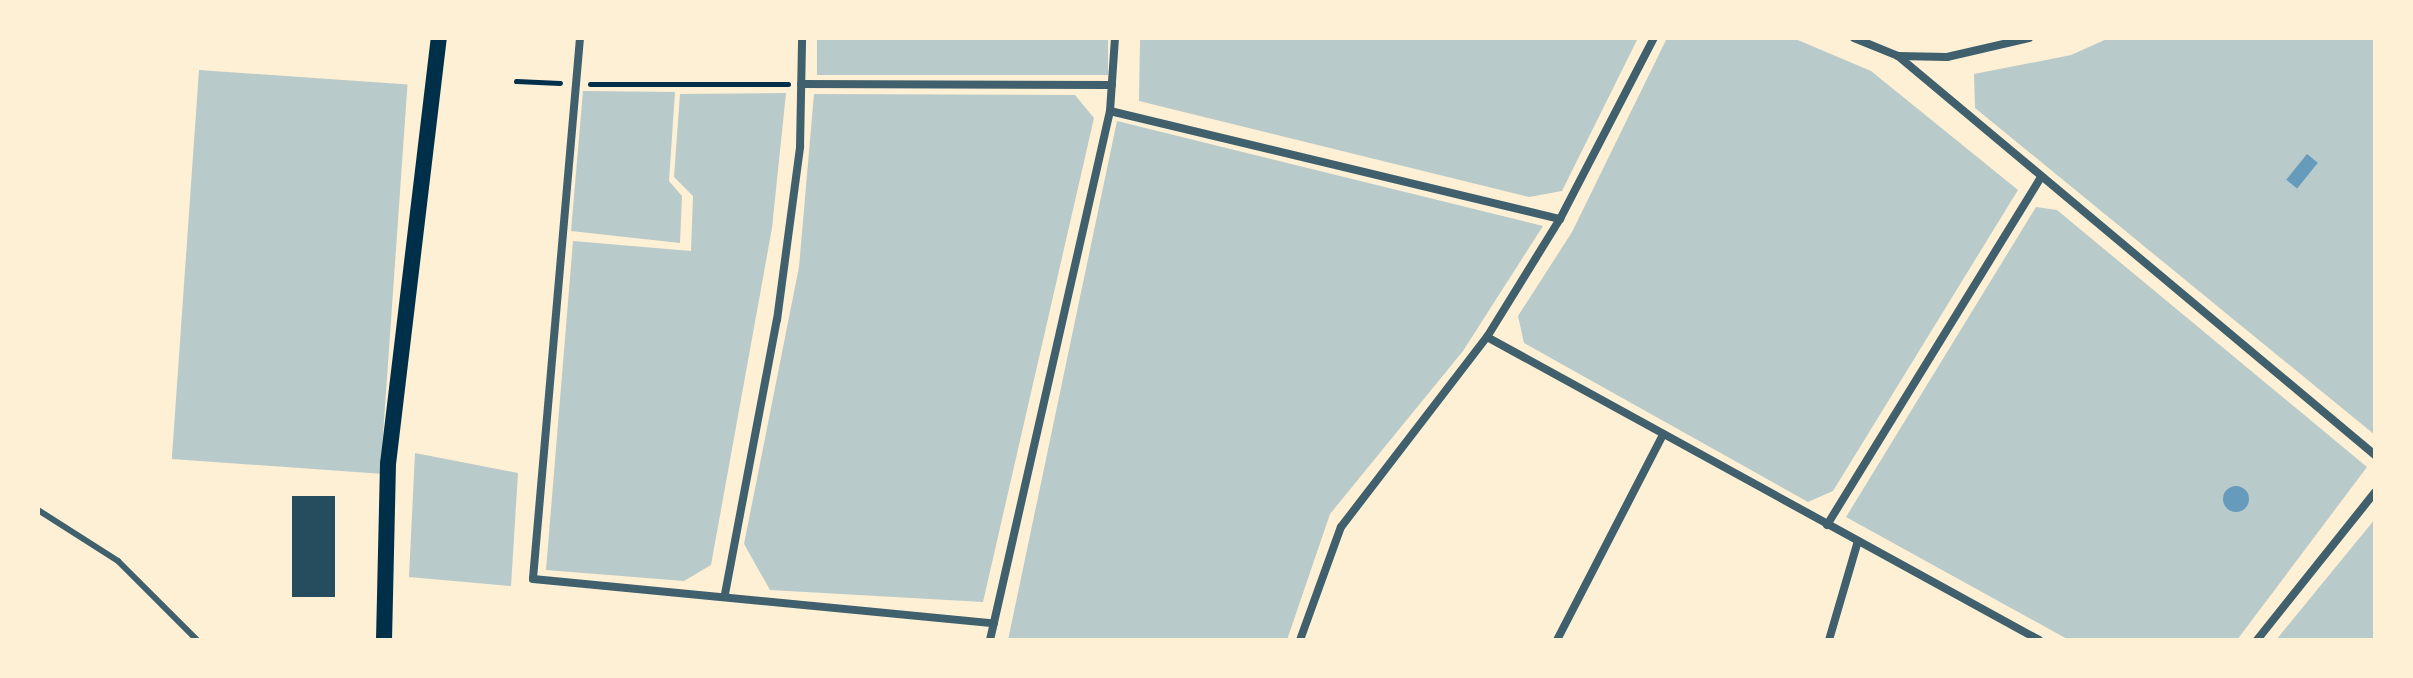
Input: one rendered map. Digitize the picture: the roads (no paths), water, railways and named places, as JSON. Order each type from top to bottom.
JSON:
[{"type":"main road","points":[[384,640],[388,464],[439,38]]},
{"type":"street","points":[[580,38],[533,579],[725,594],[994,623]]},
{"type":"street","points":[[725,594],[777,320],[801,84],[802,38]]},
{"type":"street","points":[[990,640],[1110,111],[1115,38]]},
{"type":"street","points":[[1300,640],[1341,527],[1487,337],[1560,219],[1654,38]]},
{"type":"street","points":[[1854,38],[1898,56],[2040,179],[2375,455]]},
{"type":"street","points":[[1898,56],[1947,57],[2029,38]]},
{"type":"street","points":[[801,84],[1112,85]]},
{"type":"street","points":[[1110,111],[1560,219]]},
{"type":"street","points":[[1827,525],[2040,179]]},
{"type":"street","points":[[1487,337],[1662,437],[2039,640]]},
{"type":"street","points":[[1557,640],[1662,437]]},
{"type":"street","points":[[2257,640],[2375,492]]},
{"type":"street","points":[[1829,640],[1858,541]]},
{"type":"lane","points":[[38,510],[118,561],[197,640]]},
{"type":"water","points":[[2307,154],[2318,163],[2297,188],[2286,180]]},
{"type":"water","points":[[2236,486],[2245,490],[2249,499],[2245,508],[2236,512],[2227,508],[2223,499],[2227,490]]}]
